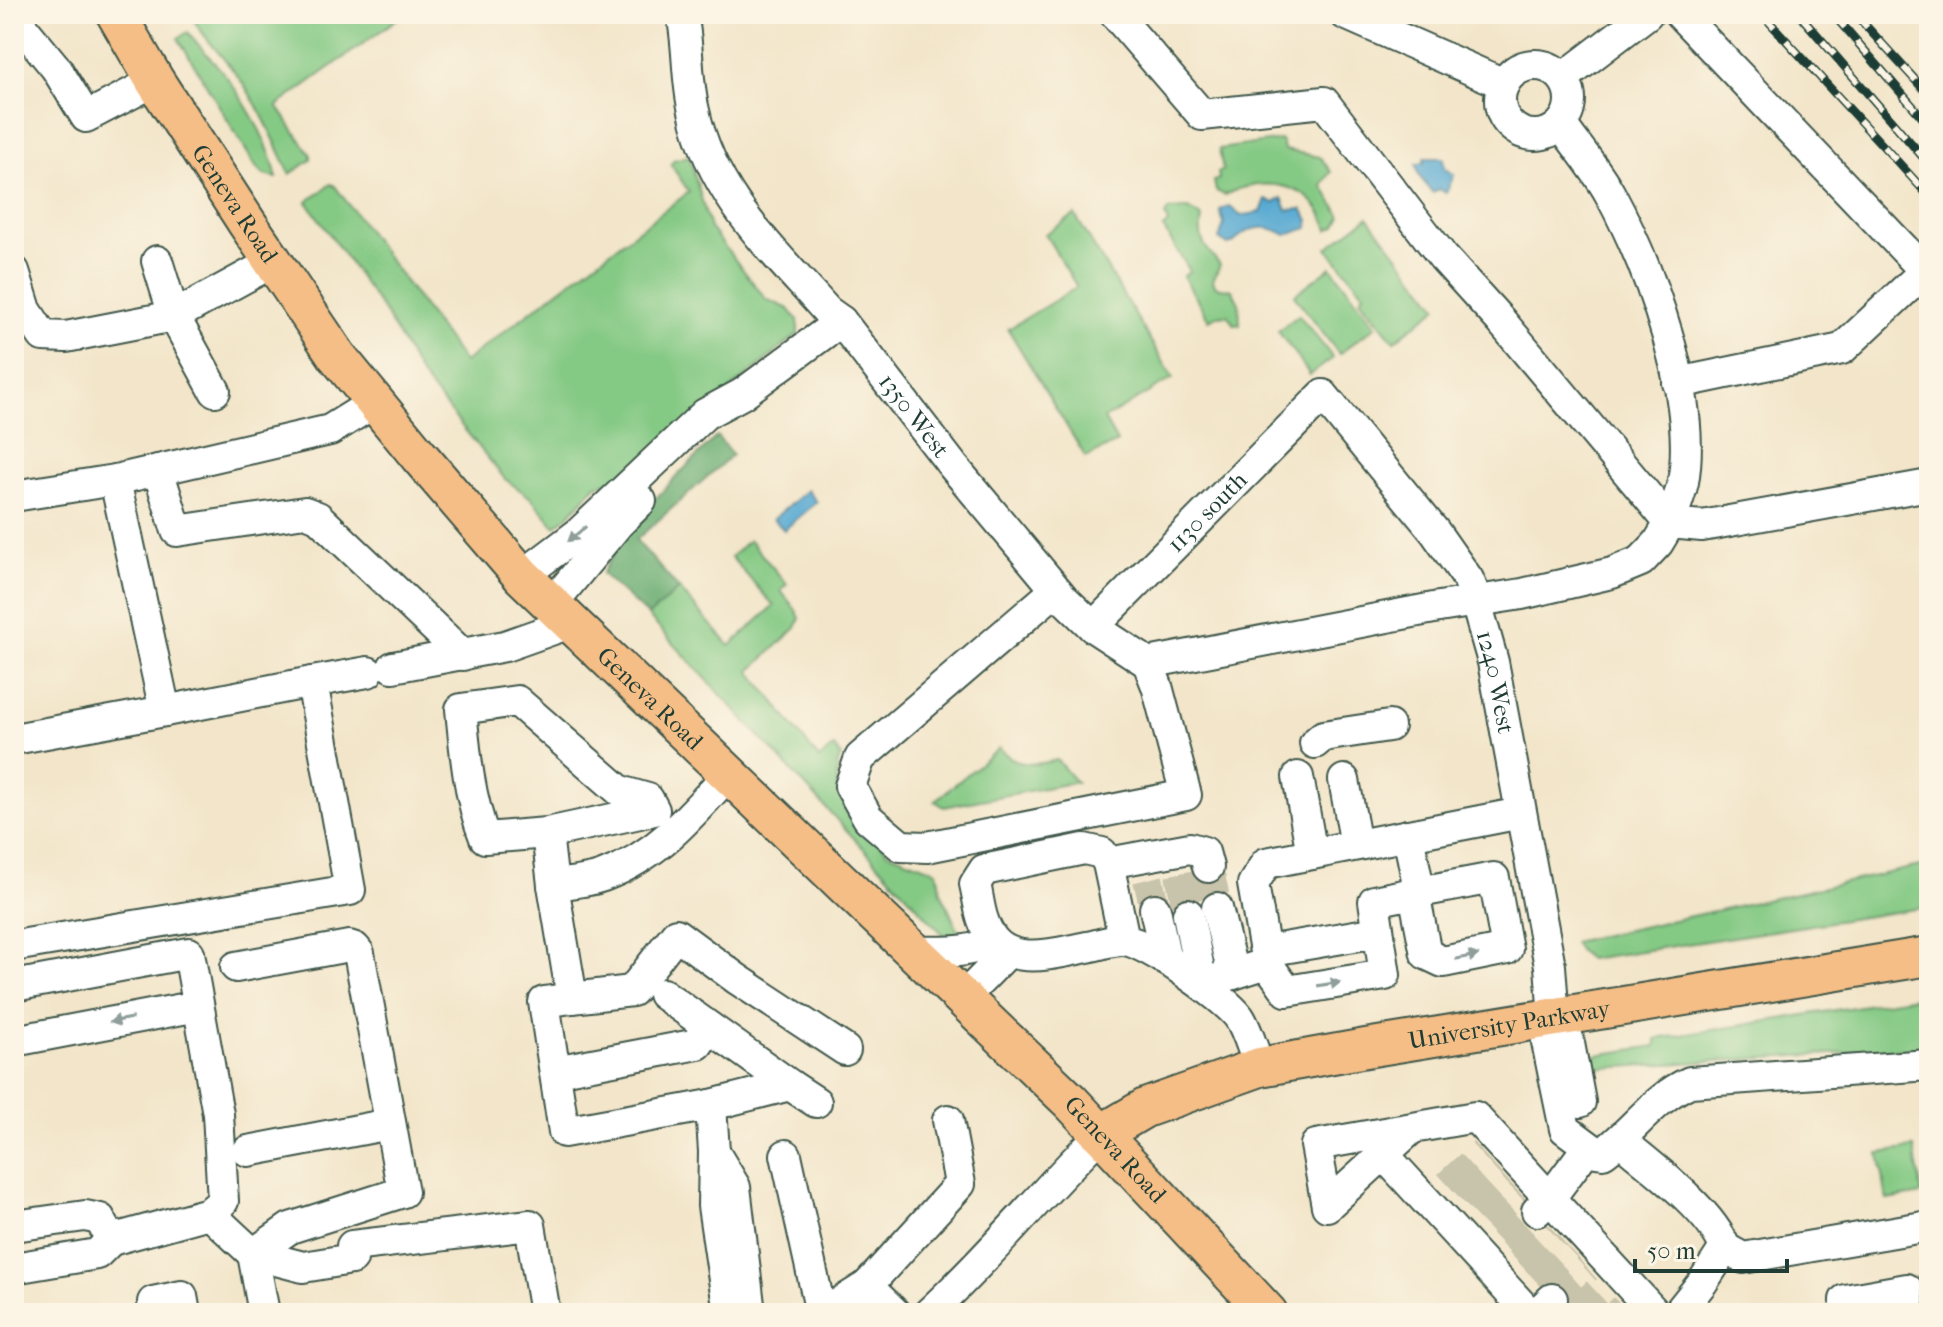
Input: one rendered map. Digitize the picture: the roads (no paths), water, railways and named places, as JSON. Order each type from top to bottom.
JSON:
[{"type":"main road","name":"Geneva Road","points":[[116,14],[155,81],[337,356],[522,576],[1071,1102],[1268,1313]]},
{"type":"main road","name":"University Parkway","points":[[1101,1134],[1145,1108],[1260,1067],[1929,956]]},
{"type":"street","name":"1350 West","points":[[682,14],[688,41],[694,112],[713,170],[732,201],[827,311],[841,321],[953,466],[1056,590],[1093,627],[1148,663]]},
{"type":"street","points":[[1115,14],[1202,115],[1324,102],[1443,257],[1501,321],[1670,523],[1702,526],[1929,485]]},
{"type":"street","points":[[1345,14],[1504,84]]},
{"type":"street","points":[[1563,78],[1647,14]]},
{"type":"street","points":[[1678,383],[1842,349],[1927,273],[1680,14]]},
{"type":"street","points":[[14,29],[23,28],[32,38],[56,68],[86,117],[155,81]]},
{"type":"street","points":[[1528,65],[1544,65],[1563,78],[1570,90],[1570,105],[1561,124],[1537,135],[1512,126],[1500,102],[1504,84],[1514,72],[1528,65]]},
{"type":"street","points":[[1056,590],[860,758],[850,786],[868,818],[901,846],[927,847],[1186,795],[1148,663],[1476,602],[1612,573],[1641,561],[1658,543],[1670,523],[1683,483],[1686,444],[1678,383],[1668,335],[1648,275],[1609,193],[1561,124]]},
{"type":"street","points":[[157,261],[174,316],[215,391]]},
{"type":"street","points":[[14,342],[43,336],[66,337],[174,316],[273,262]]},
{"type":"street","points":[[14,271],[26,310],[43,336]]},
{"type":"street","points":[[522,576],[579,533],[705,414],[742,394],[841,321]]},
{"type":"street","points":[[14,739],[505,646],[561,614],[618,524],[714,429],[742,394]]},
{"type":"street","name":"1240 West","points":[[1323,395],[1435,532],[1468,579],[1476,602],[1493,662],[1550,966],[1554,1018],[1547,1042],[1565,1129],[1582,1143]]},
{"type":"street","name":"1130 south","points":[[1093,627],[1323,395]]},
{"type":"street","points":[[14,496],[115,480],[330,430],[375,402]]},
{"type":"street","points":[[158,470],[177,531],[305,512],[318,517],[457,656],[461,709],[465,749],[479,824],[485,838],[547,833],[654,810],[648,799],[620,791],[517,701],[461,709]]},
{"type":"street","points":[[115,480],[165,711]]},
{"type":"street","points":[[14,946],[350,890],[312,682]]},
{"type":"street","points":[[1315,743],[1323,736],[1389,726]]},
{"type":"street","points":[[553,885],[601,877],[651,852],[680,828],[729,773]]},
{"type":"street","points":[[1298,777],[1312,854]]},
{"type":"street","points":[[1344,780],[1356,845]]},
{"type":"street","points":[[1408,835],[1417,879],[1414,893],[1426,954],[1443,962],[1507,949],[1494,878],[1414,893],[1374,901],[1385,975],[1287,991],[1266,957],[1253,884],[1266,863],[1356,845],[1521,813]]},
{"type":"street","points":[[547,833],[572,998]]},
{"type":"street","points":[[1124,939],[1108,863],[1102,853],[1084,849],[984,870],[975,884],[983,921],[1000,946],[1017,956],[1050,954],[1124,939],[1145,946],[1202,984],[1238,1017],[1260,1067]]},
{"type":"street","points":[[1108,863],[1146,868],[1188,864]]},
{"type":"street","points":[[1155,909],[1166,960]]},
{"type":"street","points":[[1202,984],[1202,911],[1233,974]]},
{"type":"street","points":[[1202,984],[1233,974],[1266,957],[1378,932]]},
{"type":"street","points":[[790,1085],[711,1105],[564,1132],[544,1002],[632,991],[676,934],[737,979],[845,1050]]},
{"type":"street","points":[[236,967],[349,946],[359,953],[403,1192],[290,1228],[253,1254]]},
{"type":"street","points":[[916,952],[1000,946]]},
{"type":"street","points":[[963,998],[1000,946]]},
{"type":"street","points":[[14,986],[189,953],[218,1114],[223,1201],[209,1213],[111,1240],[97,1254],[14,1268]]},
{"type":"street","points":[[663,994],[816,1102]]},
{"type":"street","points":[[14,1041],[198,1006]]},
{"type":"street","points":[[555,1071],[698,1044],[709,1028]]},
{"type":"street","points":[[1565,1228],[1582,1143],[1603,1153],[1621,1141],[1672,1090],[1690,1082],[1929,1065]]},
{"type":"street","points":[[711,1105],[713,1206],[729,1313]]},
{"type":"street","points":[[1410,1130],[1327,1206],[1316,1145],[1475,1117],[1565,1228]]},
{"type":"street","points":[[786,1155],[822,1313],[867,1286],[960,1184],[948,1120]]},
{"type":"street","points":[[248,1151],[390,1124]]},
{"type":"street","points":[[929,1313],[969,1276],[1061,1173],[1101,1134]]},
{"type":"street","points":[[1621,1141],[1678,1189],[1721,1236],[1725,1248],[1743,1258],[1929,1226]]},
{"type":"street","points":[[714,1152],[735,1187],[750,1313]]},
{"type":"street","points":[[1384,1155],[1494,1256]]},
{"type":"street","points":[[209,1213],[253,1254],[303,1267],[352,1259],[352,1246],[530,1225],[545,1313]]},
{"type":"street","points":[[14,1226],[85,1216],[100,1219],[111,1240]]},
{"type":"street","points":[[1678,1313],[1725,1248]]},
{"type":"street","points":[[253,1254],[264,1313]]},
{"type":"street","points":[[1702,1283],[1706,1313]]},
{"type":"street","points":[[867,1286],[895,1313]]},
{"type":"street","points":[[1847,1313],[1845,1300],[1907,1289],[1910,1313]]},
{"type":"street","points":[[153,1302],[182,1296],[185,1313]]},
{"type":"water","points":[[1424,158],[1443,158],[1444,168],[1454,175],[1446,193],[1439,189],[1433,193],[1419,176],[1416,164],[1424,163]]},
{"type":"water","points":[[1282,198],[1287,210],[1302,209],[1309,220],[1308,228],[1286,235],[1276,230],[1254,229],[1228,245],[1219,239],[1224,224],[1220,210],[1229,206],[1241,216],[1261,212],[1266,199],[1274,203]]},
{"type":"water","points":[[807,490],[817,502],[784,530],[773,519]]},
{"type":"tunnel","points":[[1208,867],[1217,908]]},
{"type":"tunnel","points":[[1180,873],[1188,914]]},
{"type":"tunnel","points":[[1148,879],[1155,909]]},
{"type":"tunnel","points":[[1448,1185],[1483,1153]]},
{"type":"tunnel","points":[[1467,1206],[1502,1174]]},
{"type":"tunnel","points":[[1484,1224],[1518,1191]]},
{"type":"tunnel","points":[[1502,1244],[1536,1211]]},
{"type":"tunnel","points":[[1519,1263],[1554,1231]]},
{"type":"tunnel","points":[[1536,1281],[1570,1249]]},
{"type":"tunnel","points":[[1552,1299],[1587,1268]]},
{"type":"tunnel","points":[[1575,1313],[1604,1286]]},
{"type":"tunnel","points":[[1619,1313],[1624,1308]]},
{"type":"railway","points":[[1762,14],[1929,196]]},
{"type":"railway","points":[[1799,14],[1929,164]]},
{"type":"railway","points":[[1833,14],[1929,125]]},
{"type":"railway","points":[[1855,14],[1929,95]]}]
